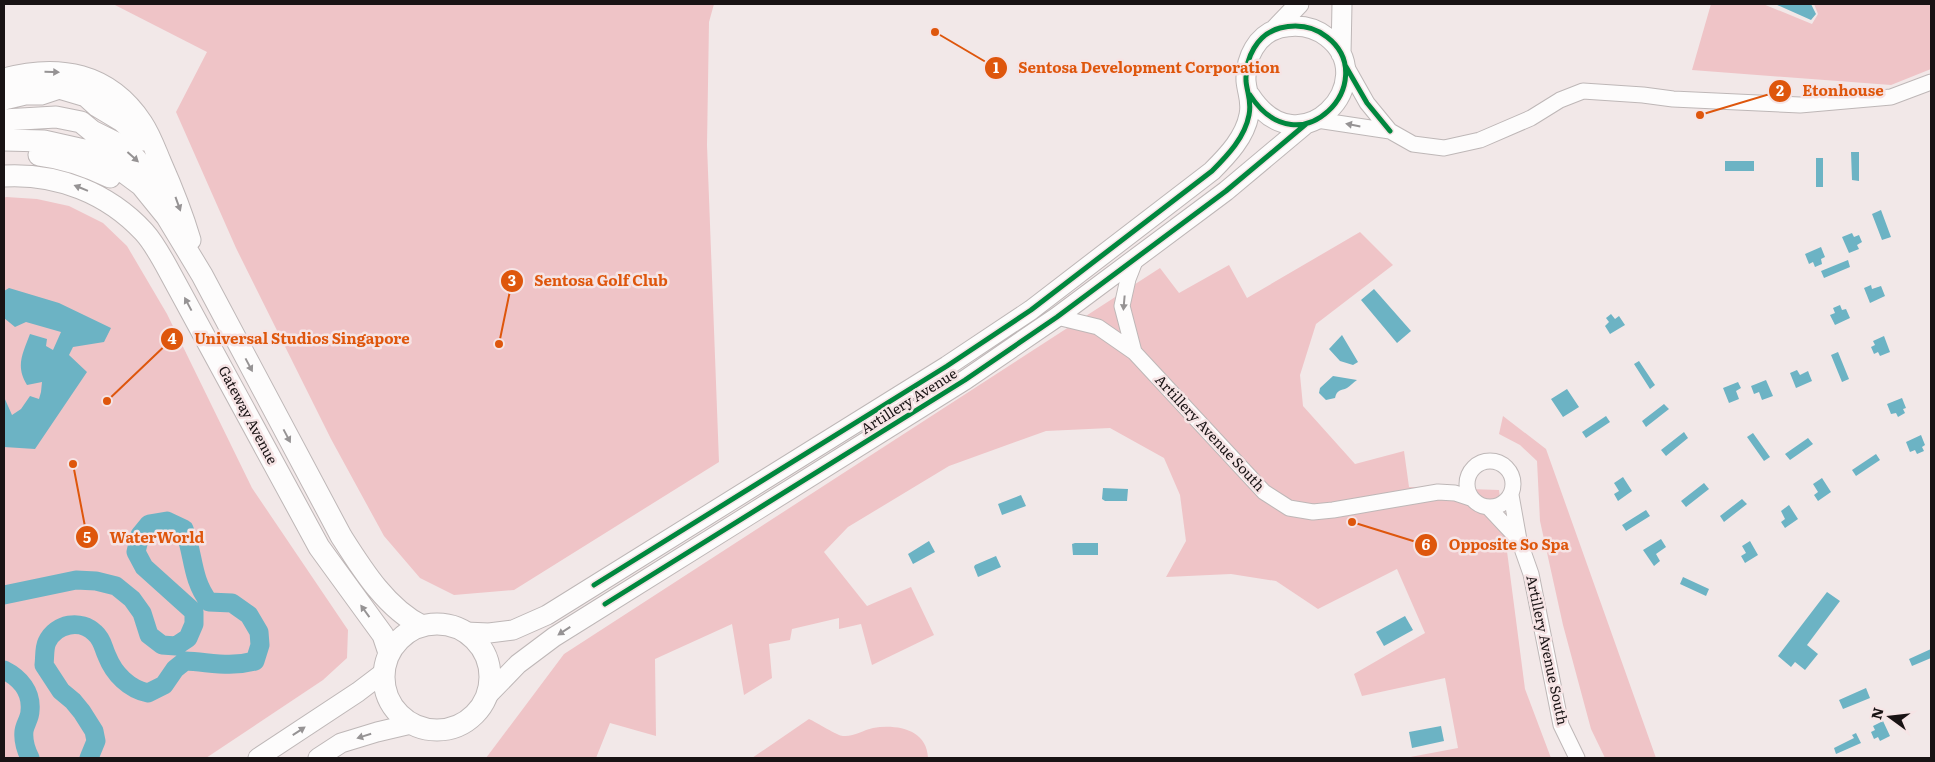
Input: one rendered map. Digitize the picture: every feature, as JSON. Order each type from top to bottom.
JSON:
[{"type":"main road","name":"Gateway Avenue","points":[[4,79],[43,72],[58,72],[78,76],[101,84],[130,106],[144,125],[178,200],[202,276]]},
{"type":"main road","name":"Gateway Avenue","points":[[4,99],[26,94],[41,94],[59,88],[86,96],[97,106],[122,121],[156,151]]},
{"type":"main road","name":"Gateway Avenue","points":[[4,120],[56,117],[81,122],[92,131],[114,142],[136,159],[154,182],[166,217]]},
{"type":"main road","name":"Gateway Avenue","points":[[4,140],[44,141],[84,150],[110,162],[141,185],[166,217],[202,276],[340,536],[359,564],[387,598],[407,618],[422,626]]},
{"type":"main road","name":"Gateway Avenue","points":[[4,155],[33,154],[58,158],[92,169],[119,182],[166,217]]},
{"type":"main road","name":"Gateway Avenue","points":[[4,176],[19,175],[49,178],[74,185],[97,195],[124,212],[146,234],[170,271],[319,548],[383,635],[386,663],[384,685],[393,708],[401,717],[411,724],[426,730],[441,731],[456,728],[469,720],[480,709],[487,696],[490,681],[489,667],[484,653],[476,641],[465,632],[452,626],[437,624],[422,626],[409,632],[398,641],[386,663]]},
{"type":"street","name":"Artillery Avenue","points":[[1299,4],[1275,29],[1263,37],[1255,47],[1249,58],[1246,83],[1250,95],[1259,110],[1273,120],[1289,124],[1311,122]]},
{"type":"street","name":"Artillery Avenue","points":[[487,696],[518,664],[554,637],[965,380],[1057,316],[1226,191],[1311,122],[1328,113],[1337,102],[1343,90],[1345,76],[1342,58],[1342,4]]},
{"type":"street","points":[[1275,29],[1305,26],[1320,32],[1332,41],[1367,103],[1390,131]]},
{"type":"street","points":[[1311,122],[1390,131],[1414,144],[1444,148],[1480,140],[1531,118],[1560,100],[1583,91],[1672,99],[1800,105],[1891,97],[1931,82]]},
{"type":"street","name":"Artillery Avenue","points":[[465,632],[489,633],[513,630],[548,615],[947,366],[1031,310],[1212,171],[1229,154],[1242,134],[1249,115],[1250,95]]},
{"type":"street","name":"Artillery Avenue South","points":[[1134,352],[1122,306],[1128,279],[1138,256]]},
{"type":"street","name":"Artillery Avenue South","points":[[1057,316],[1098,327],[1134,352],[1264,492],[1289,508],[1313,512],[1333,510],[1438,492],[1455,485],[1468,476]]},
{"type":"street","points":[[1492,461],[1499,462],[1510,472],[1513,487],[1511,494],[1502,505],[1488,508],[1475,503],[1467,491],[1468,476],[1477,464],[1492,461]]},
{"type":"street","name":"Artillery Avenue South","points":[[1438,492],[1455,493],[1470,498]]},
{"type":"street","name":"Artillery Avenue South","points":[[1511,494],[1519,540],[1531,574],[1561,725],[1577,758]]},
{"type":"street","name":"Artillery Avenue South","points":[[1488,508],[1519,540]]},
{"type":"street","points":[[258,758],[358,692],[386,663]]},
{"type":"street","points":[[318,758],[341,743],[411,724]]},
{"type":"shaded area","points":[[113,4],[714,4],[709,22],[707,145],[719,462],[514,590],[454,595],[420,578],[384,536],[331,439],[236,248],[176,112],[207,52]]},
{"type":"shaded area","points":[[1711,4],[1763,4],[1812,24],[1818,14],[1814,4],[1931,4],[1931,69],[1891,85],[1692,70]]},
{"type":"shaded area","points":[[4,198],[37,199],[69,206],[103,223],[127,246],[167,314],[252,488],[348,630],[347,658],[323,680],[206,758],[4,758]]},
{"type":"shaded area","points":[[1360,232],[1393,265],[1316,324],[1300,375],[1303,406],[1355,464],[1404,451],[1409,487],[1499,490],[1525,689],[1551,758],[1405,758],[1458,748],[1445,678],[1362,696],[1354,674],[1425,633],[1397,569],[1318,609],[1276,581],[1231,574],[1166,577],[1186,541],[1180,495],[1164,458],[1110,428],[1046,431],[949,466],[848,527],[824,552],[867,606],[911,587],[934,635],[872,665],[861,624],[839,629],[839,618],[792,629],[790,640],[769,644],[772,678],[744,695],[732,624],[655,659],[656,736],[610,723],[596,758],[486,758],[564,654],[1160,268],[1179,293],[1229,265],[1247,298]]},
{"type":"shaded area","points":[[1503,416],[1546,449],[1656,758],[1605,758],[1591,729],[1563,625],[1540,521],[1537,461],[1520,445],[1499,434]]},
{"type":"shaded area","points":[[809,719],[843,736],[882,727],[900,728],[916,735],[922,741],[928,758],[752,758]]},
{"type":"water","points":[[1775,4],[1811,4],[1816,14],[1811,20]]},
{"type":"water","points":[[1851,152],[1859,152],[1859,181],[1852,180]]},
{"type":"water","points":[[1816,158],[1823,158],[1823,187],[1816,187]]},
{"type":"water","points":[[1725,161],[1754,161],[1754,171],[1725,171]]},
{"type":"water","points":[[1881,210],[1891,237],[1882,240],[1872,214]]},
{"type":"water","points":[[1852,233],[1854,237],[1859,235],[1862,242],[1857,245],[1859,249],[1849,253],[1842,237]]},
{"type":"water","points":[[1821,247],[1825,257],[1821,259],[1822,264],[1815,267],[1813,262],[1809,264],[1805,254]]},
{"type":"water","points":[[1848,260],[1850,267],[1824,278],[1821,271]]},
{"type":"water","points":[[1871,285],[1872,289],[1881,286],[1885,296],[1870,303],[1864,288]]},
{"type":"water","points":[[9,288],[59,303],[111,328],[104,342],[73,347],[69,355],[87,372],[35,449],[4,447],[4,397],[12,415],[21,409],[30,396],[39,399],[42,382],[27,385],[21,372],[21,359],[30,334],[47,339],[46,346],[53,350],[61,332],[26,322],[15,327],[4,318],[4,291]]},
{"type":"water","points":[[1374,289],[1411,331],[1397,343],[1361,300]]},
{"type":"water","points":[[1840,305],[1842,310],[1846,309],[1850,318],[1835,325],[1830,315],[1835,313],[1833,308]]},
{"type":"water","points":[[1611,314],[1615,319],[1619,316],[1625,325],[1610,334],[1605,326],[1609,322],[1606,318]]},
{"type":"water","points":[[1342,335],[1358,362],[1353,365],[1340,361],[1329,349]]},
{"type":"water","points":[[1884,336],[1890,352],[1880,356],[1878,352],[1874,354],[1871,347],[1875,345],[1873,341]]},
{"type":"water","points":[[1838,352],[1849,379],[1842,382],[1831,355]]},
{"type":"water","points":[[1639,361],[1655,385],[1650,389],[1634,364]]},
{"type":"water","points":[[1797,370],[1800,375],[1808,371],[1812,381],[1796,388],[1790,373]]},
{"type":"water","points":[[1333,376],[1357,380],[1338,392],[1335,398],[1326,400],[1319,393],[1320,388]]},
{"type":"water","points":[[1766,380],[1773,396],[1762,400],[1759,392],[1754,394],[1751,386]]},
{"type":"water","points":[[1738,382],[1741,388],[1736,391],[1739,399],[1729,403],[1723,388]]},
{"type":"water","points":[[1567,389],[1579,407],[1563,417],[1551,399]]},
{"type":"water","points":[[1902,398],[1906,408],[1903,409],[1905,413],[1898,417],[1896,413],[1891,414],[1887,404]]},
{"type":"water","points":[[1664,404],[1669,409],[1646,427],[1642,421]]},
{"type":"water","points":[[1606,416],[1610,422],[1586,438],[1582,432]]},
{"type":"water","points":[[1684,432],[1688,438],[1666,456],[1661,450]]},
{"type":"water","points":[[1753,433],[1770,457],[1764,461],[1747,437]]},
{"type":"water","points":[[1921,435],[1925,445],[1922,447],[1924,451],[1917,454],[1915,450],[1910,452],[1906,442]]},
{"type":"water","points":[[1808,438],[1813,444],[1790,460],[1785,454]]},
{"type":"water","points":[[1876,454],[1880,460],[1856,476],[1852,470]]},
{"type":"water","points":[[1623,477],[1632,491],[1618,501],[1614,494],[1619,491],[1614,483]]},
{"type":"water","points":[[1822,478],[1831,492],[1818,501],[1814,495],[1818,492],[1813,484]]},
{"type":"water","points":[[1704,483],[1709,489],[1686,507],[1681,501]]},
{"type":"water","points":[[1103,488],[1128,489],[1127,501],[1105,501],[1102,499]]},
{"type":"water","points":[[1021,495],[1026,506],[1002,515],[998,504]]},
{"type":"water","points":[[1742,499],[1747,504],[1724,522],[1720,516]]},
{"type":"water","points":[[1789,505],[1798,519],[1785,528],[1781,522],[1785,519],[1781,511]]},
{"type":"water","points":[[1646,510],[1650,516],[1626,531],[1622,525]]},
{"type":"water","points":[[1661,539],[1666,547],[1656,554],[1660,561],[1654,566],[1643,550]]},
{"type":"water","points":[[929,541],[935,552],[913,564],[908,554]]},
{"type":"water","points":[[1750,541],[1758,555],[1745,563],[1741,556],[1746,553],[1742,546]]},
{"type":"water","points":[[1098,543],[1098,555],[1073,555],[1072,544]]},
{"type":"water","points":[[996,556],[1001,567],[978,577],[975,565]]},
{"type":"water","points":[[1683,577],[1709,589],[1706,596],[1680,584]]},
{"type":"water","points":[[1827,592],[1840,601],[1807,645],[1818,654],[1805,670],[1795,662],[1791,667],[1778,656]]},
{"type":"water","points":[[1405,616],[1413,630],[1384,646],[1376,632]]},
{"type":"water","points":[[1931,649],[1931,658],[1912,666],[1909,659]]},
{"type":"water","points":[[1866,688],[1870,698],[1843,709],[1839,700]]},
{"type":"water","points":[[1883,721],[1890,736],[1880,741],[1878,737],[1874,739],[1871,732],[1875,730],[1873,726]]},
{"type":"water","points":[[1441,726],[1444,741],[1412,748],[1409,732]]},
{"type":"water","points":[[1856,733],[1861,743],[1836,754],[1834,748],[1854,738],[1852,735]]},
{"type":"waterway","points":[[4,595],[76,580],[96,581],[116,586],[132,599],[142,613],[149,635],[162,645],[176,646],[188,638],[194,624],[194,612],[144,567],[136,552],[140,535],[149,524],[167,521],[184,529],[199,584],[209,602],[232,603],[249,615],[259,632],[260,645],[255,661],[237,664],[185,661],[175,669],[164,685],[148,693],[135,688],[118,675],[110,663],[100,638],[95,633],[83,626],[76,625],[62,627],[56,631],[46,644],[44,665],[61,691],[73,701],[94,731],[96,741],[89,758]]},
{"type":"waterway","points":[[4,670],[20,681],[29,698],[30,714],[24,734],[25,745],[30,758]]},
{"type":"cycle path","points":[[594,585],[947,366],[1031,310],[1212,171],[1224,159],[1244,131],[1250,105],[1246,81],[1250,56],[1259,41],[1272,31],[1299,26],[1316,30],[1327,37],[1342,55],[1346,75],[1340,95],[1328,111],[1311,122],[1291,124],[1270,116],[1250,95]]},
{"type":"cycle path","points":[[1345,65],[1367,103],[1390,131]]},
{"type":"cycle path","points":[[605,604],[965,380],[1057,317],[1226,191],[1306,124]]},
{"type":"place","name":"Sentosa Development Corporation","points":[[935,32]]},
{"type":"place","name":"Etonhouse","points":[[1700,115]]},
{"type":"place","name":"Sentosa Golf Club","points":[[499,344]]},
{"type":"place","name":"Universal Studios Singapore","points":[[107,401]]},
{"type":"place","name":"WaterWorld","points":[[73,464]]},
{"type":"place","name":"Opposite So Spa","points":[[1352,522]]}]
